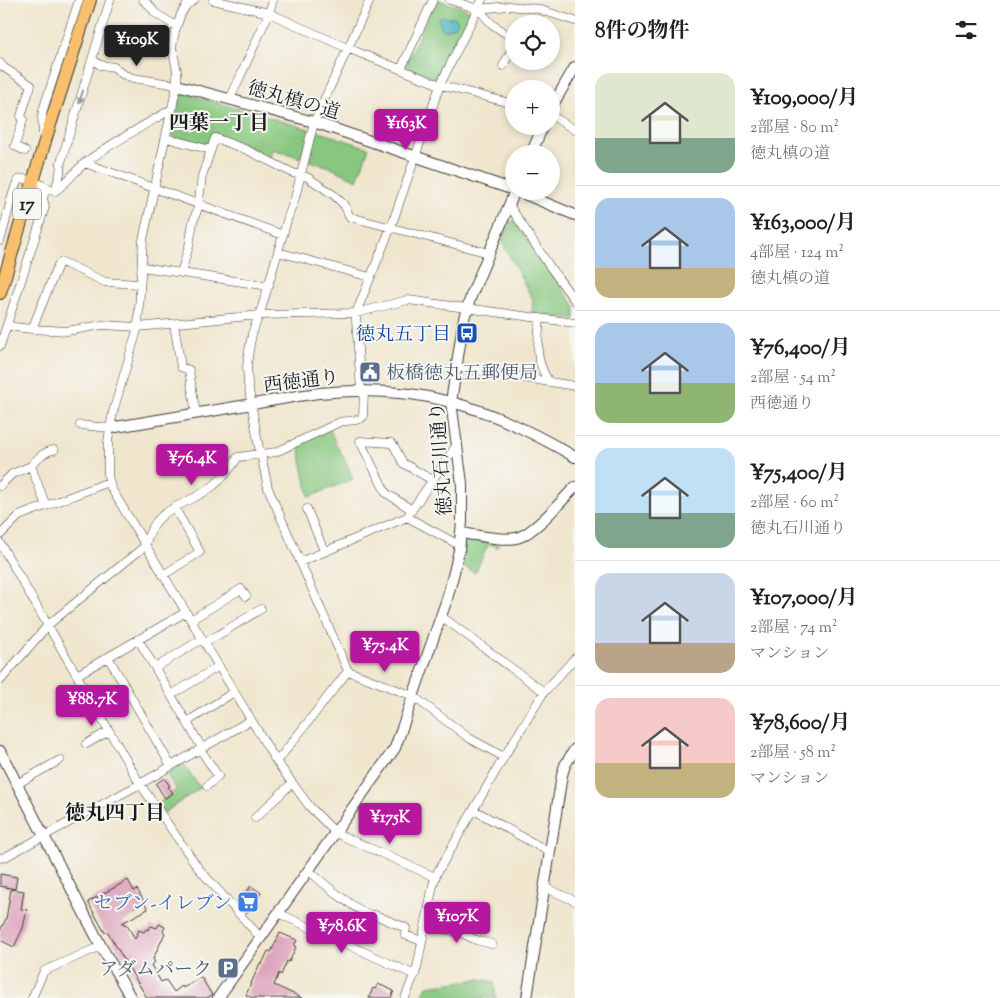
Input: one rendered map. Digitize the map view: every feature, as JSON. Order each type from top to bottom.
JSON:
[{"type":"highway","name":"17","points":[[0,293],[49,112],[86,0]]},
{"type":"highway","name":"17","points":[[0,266],[30,181],[49,112],[90,0]]},
{"type":"street","name":"17","points":[[49,112],[79,0]]},
{"type":"street","points":[[55,191],[61,162],[110,0]]},
{"type":"street","points":[[143,0],[155,13],[176,26]]},
{"type":"street","points":[[194,0],[186,6],[181,14],[176,26],[172,47],[177,71],[177,85],[143,240],[138,327],[110,428],[108,442],[110,488],[276,761],[310,807],[335,832],[435,877]]},
{"type":"street","points":[[213,0],[269,13],[347,48],[440,85],[505,102]]},
{"type":"street","points":[[230,99],[269,13],[273,0]]},
{"type":"street","points":[[370,0],[314,122],[295,198],[248,350],[247,366],[251,404],[268,488],[348,671],[413,696],[468,738],[504,757]]},
{"type":"street","points":[[401,69],[433,0]]},
{"type":"street","points":[[450,0],[478,9],[509,6],[524,7],[545,11],[575,21]]},
{"type":"street","points":[[0,681],[48,625],[145,546],[148,534],[160,516],[212,487],[225,475],[238,457],[276,452],[340,422],[363,421],[363,391],[356,313],[391,227],[440,85],[482,0]]},
{"type":"street","points":[[478,9],[493,25],[505,34]]},
{"type":"street","points":[[93,60],[100,65],[114,67],[122,74],[133,78],[177,85]]},
{"type":"street","points":[[0,62],[3,67],[31,85],[21,116],[23,119],[15,146],[25,151]]},
{"type":"street","points":[[503,66],[505,62]]},
{"type":"street","points":[[560,93],[575,67]]},
{"type":"street","name":"徳丸槙の道","points":[[177,85],[314,122],[505,188]]},
{"type":"street","points":[[55,191],[86,163],[111,144],[172,109]]},
{"type":"street","points":[[560,121],[575,130]]},
{"type":"street","points":[[166,138],[211,150]]},
{"type":"street","points":[[181,273],[198,208],[202,176],[215,138],[247,150],[293,174],[307,177],[344,205],[350,217],[490,253]]},
{"type":"street","points":[[86,163],[283,235]]},
{"type":"street","points":[[0,241],[17,182],[22,178],[55,191]]},
{"type":"street","points":[[0,346],[45,206],[43,198],[46,188]]},
{"type":"street","name":"徳丸石川通り","points":[[218,998],[394,748],[441,616],[460,545],[463,501],[462,483],[451,402],[467,309],[511,200]]},
{"type":"street","name":"徳丸槙の道","points":[[538,200],[575,215]]},
{"type":"street","points":[[509,205],[575,301]]},
{"type":"street","points":[[278,252],[370,277]]},
{"type":"street","points":[[32,329],[58,265],[62,262],[105,282],[140,284]]},
{"type":"street","points":[[142,267],[268,286]]},
{"type":"street","points":[[8,325],[32,329],[67,331],[102,325],[138,327],[259,315],[356,313],[408,300],[575,323]]},
{"type":"street","points":[[540,318],[538,357],[540,366],[549,382]]},
{"type":"street","points":[[174,324],[181,367],[189,370],[196,414]]},
{"type":"street","points":[[457,367],[575,386]]},
{"type":"street","name":"西徳通り","points":[[80,425],[110,428],[318,394],[363,391],[409,394],[451,402],[513,424],[575,457]]},
{"type":"street","points":[[432,480],[403,463],[391,443],[364,439],[360,441],[386,493],[410,513],[460,545]]},
{"type":"street","points":[[300,562],[410,513],[458,443]]},
{"type":"street","points":[[0,486],[12,474],[30,466],[50,450],[54,450]]},
{"type":"street","points":[[30,466],[46,506]]},
{"type":"street","points":[[0,535],[19,516],[109,482]]},
{"type":"street","points":[[461,533],[504,538],[521,537],[534,528],[575,487]]},
{"type":"street","points":[[163,575],[200,552],[174,508]]},
{"type":"street","points":[[307,509],[324,552]]},
{"type":"street","points":[[0,543],[140,784],[199,869],[260,938]]},
{"type":"street","points":[[190,620],[242,589],[246,596]]},
{"type":"street","points":[[155,668],[261,609]]},
{"type":"street","points":[[77,675],[186,612]]},
{"type":"street","points":[[441,616],[544,692]]},
{"type":"street","points":[[138,639],[218,776],[207,786]]},
{"type":"street","points":[[108,657],[171,766]]},
{"type":"street","points":[[405,998],[415,974],[435,877],[544,692],[575,658]]},
{"type":"street","points":[[172,695],[219,666]]},
{"type":"street","points":[[276,761],[348,671]]},
{"type":"street","points":[[187,722],[234,692]]},
{"type":"street","points":[[0,856],[5,857],[140,784],[251,720]]},
{"type":"street","points":[[86,744],[109,731]]},
{"type":"street","points":[[527,998],[562,775],[565,765],[575,750]]},
{"type":"street","points":[[0,751],[101,946],[131,998]]},
{"type":"street","points":[[18,784],[60,760]]},
{"type":"street","points":[[254,818],[292,783]]},
{"type":"street","points":[[474,810],[549,852]]},
{"type":"street","points":[[308,870],[358,909],[406,928],[405,935],[422,942]]},
{"type":"street","points":[[544,887],[575,901]]},
{"type":"street","points":[[278,913],[415,974]]},
{"type":"street","points":[[425,926],[458,932],[476,940],[492,944]]},
{"type":"street","points":[[32,998],[44,971],[101,946]]},
{"type":"green space","points":[[439,0],[469,10],[471,15],[440,77],[436,78],[408,68],[406,63],[435,2]]},
{"type":"green space","points":[[183,93],[309,129],[301,158],[273,149],[270,158],[256,150],[215,134],[211,143],[207,145],[174,137],[172,135]]},
{"type":"green space","points":[[317,131],[369,148],[357,180],[327,166],[309,161]]},
{"type":"green space","points":[[511,221],[515,221],[575,306],[575,319],[532,314],[533,300],[502,242]]},
{"type":"green space","points":[[330,429],[353,479],[309,497],[301,460],[300,443]]},
{"type":"green space","points":[[464,538],[499,545],[497,548],[493,545],[488,545],[475,573],[460,564]]},
{"type":"green space","points":[[183,763],[200,788],[164,813],[158,804],[176,789],[166,774]]},
{"type":"green space","points":[[480,979],[494,982],[496,998],[421,998],[427,986]]},
{"type":"water","points":[[443,16],[447,18],[454,17],[457,19],[457,23],[455,26],[443,31],[438,19]]},
{"type":"building","points":[[164,778],[173,793],[165,798],[156,784]]},
{"type":"building","points":[[0,874],[17,877],[15,889],[0,886]]},
{"type":"building","points":[[128,880],[134,891],[137,889],[148,909],[122,923],[127,925],[135,939],[139,930],[144,932],[151,926],[157,928],[159,924],[165,927],[163,931],[165,933],[153,959],[155,962],[151,965],[161,982],[166,980],[174,992],[201,977],[212,995],[207,998],[147,998],[107,931],[105,933],[88,902]]},
{"type":"building","points":[[251,886],[261,893],[247,913],[238,905]]},
{"type":"building","points":[[11,889],[24,891],[21,909],[27,910],[23,928],[14,947],[0,940],[0,931],[6,919]]},
{"type":"building","points":[[280,933],[297,940],[289,962],[287,961],[281,975],[279,973],[274,985],[302,998],[253,998],[246,995],[260,963],[262,964],[268,951],[271,952]]},
{"type":"building","points":[[378,984],[394,991],[391,998],[369,998],[373,988],[375,989]]},
{"type":"place","name":"徳丸五丁目","points":[[467,333]]},
{"type":"place","name":"板橋徳丸五郵便局","points":[[370,372]]},
{"type":"place","name":"セブン-イレブン","points":[[248,902]]},
{"type":"place","name":"アダムパーク","points":[[228,968]]},
{"type":"district","name":"四葉一丁目","points":[[219,122]]},
{"type":"district","name":"徳丸四丁目","points":[[115,812]]}]
